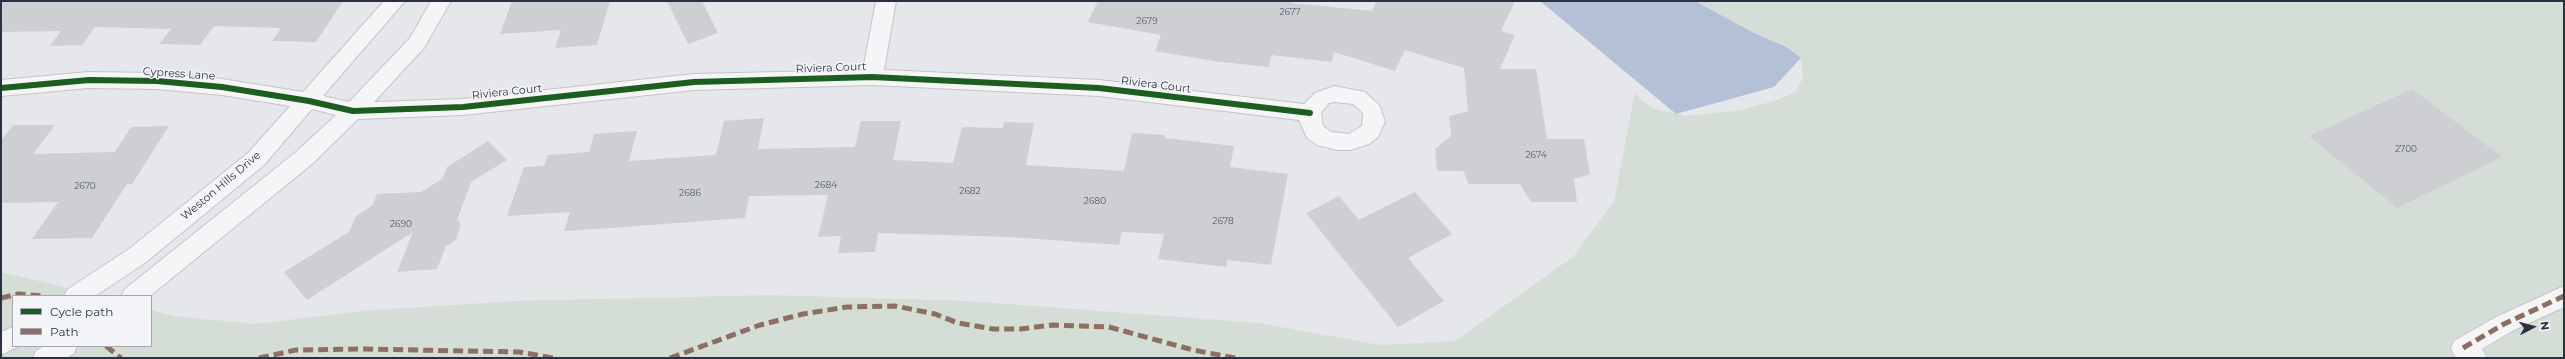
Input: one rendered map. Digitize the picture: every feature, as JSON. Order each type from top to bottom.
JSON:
[{"type":"street","name":"Weston Hills Drive","points":[[78,295],[137,256],[256,159],[309,101],[395,1]]},
{"type":"street","points":[[134,295],[304,158],[353,111],[417,43],[441,1]]},
{"type":"street","points":[[872,77],[886,1]]},
{"type":"street","name":"Riviera Court","points":[[353,111],[463,107],[694,82],[872,77],[1099,88],[1310,113]]},
{"type":"street","name":"Cypress Lane","points":[[1,88],[89,80],[157,81],[222,87],[309,101],[353,111]]},
{"type":"street","points":[[2469,353],[2504,324],[2564,296]]},
{"type":"street","points":[[1,345],[12,338]]},
{"type":"street","points":[[45,358],[63,347]]},
{"type":"shaded area","points":[[1695,1],[2564,1],[2564,358],[1,358],[1,272],[98,295],[12,295],[12,347],[152,347],[152,310],[174,316],[256,324],[361,311],[515,301],[770,295],[968,301],[1259,323],[1380,345],[1455,341],[1574,256],[1614,201],[1635,93],[1640,99],[1655,109],[1685,116],[1741,110],[1774,101],[1795,92],[1803,78],[1801,58],[1787,46],[1754,33]]},
{"type":"water","points":[[1540,1],[1695,1],[1754,33],[1787,47],[1801,58],[1774,87],[1676,114]]},
{"type":"building","points":[[343,1],[316,42],[272,41],[281,28],[214,26],[200,45],[159,44],[171,29],[95,27],[82,45],[50,46],[61,31],[1,32],[1,2]]},
{"type":"building","points":[[512,1],[610,1],[597,45],[555,48],[561,30],[500,34]]},
{"type":"building","points":[[667,1],[702,1],[718,33],[688,44]]},
{"type":"building","points":[[1098,1],[1292,1],[1291,3],[1372,11],[1377,1],[1515,1],[1501,31],[1515,35],[1500,69],[1536,69],[1547,139],[1584,139],[1590,174],[1574,179],[1577,202],[1531,202],[1520,184],[1469,184],[1463,171],[1437,171],[1435,149],[1451,136],[1449,116],[1468,111],[1464,68],[1405,50],[1395,71],[1334,52],[1332,62],[1271,55],[1269,67],[1213,61],[1155,51],[1161,35],[1088,22]]},
{"type":"building","points":[[2412,89],[2502,157],[2397,208],[2309,136]]},
{"type":"building","points":[[764,118],[758,149],[855,147],[861,121],[901,121],[893,160],[953,163],[962,127],[1003,128],[1004,122],[1034,123],[1026,165],[1124,171],[1132,133],[1165,135],[1165,138],[1234,146],[1230,167],[1288,174],[1271,265],[1227,260],[1226,267],[1158,259],[1164,234],[1122,232],[1119,245],[1010,237],[878,233],[875,252],[838,253],[841,236],[818,237],[828,195],[749,196],[745,218],[610,228],[564,231],[570,212],[507,216],[524,167],[544,166],[548,155],[589,152],[594,134],[637,131],[629,161],[716,155],[724,121]]},
{"type":"building","points":[[13,125],[55,125],[33,154],[115,152],[131,127],[169,126],[132,184],[127,184],[92,238],[32,239],[58,202],[1,203],[1,141]]},
{"type":"building","points":[[488,141],[507,160],[471,182],[457,220],[461,224],[456,240],[446,246],[437,269],[397,272],[413,232],[307,300],[284,272],[349,232],[356,216],[373,205],[377,194],[421,192],[442,179],[447,167]]},
{"type":"building","points":[[1415,192],[1452,234],[1408,258],[1444,301],[1398,327],[1306,213],[1339,196],[1359,220]]},
{"type":"marked path","points":[[1,298],[12,295]]},
{"type":"marked path","points":[[14,295],[32,295]]},
{"type":"marked path","points":[[2463,348],[2504,324],[2564,296]]},
{"type":"marked path","points":[[670,358],[694,351],[760,325],[803,314],[847,307],[895,306],[935,314],[958,323],[993,329],[1020,329],[1053,325],[1109,327],[1193,350],[1235,358]]},
{"type":"marked path","points":[[107,347],[121,358]]},
{"type":"marked path","points":[[259,358],[296,350],[364,349],[519,352],[553,358]]},
{"type":"cycle path","points":[[1,88],[89,80],[157,81],[222,87],[309,101],[353,111],[463,107],[694,82],[872,77],[1099,88],[1310,113]]}]
